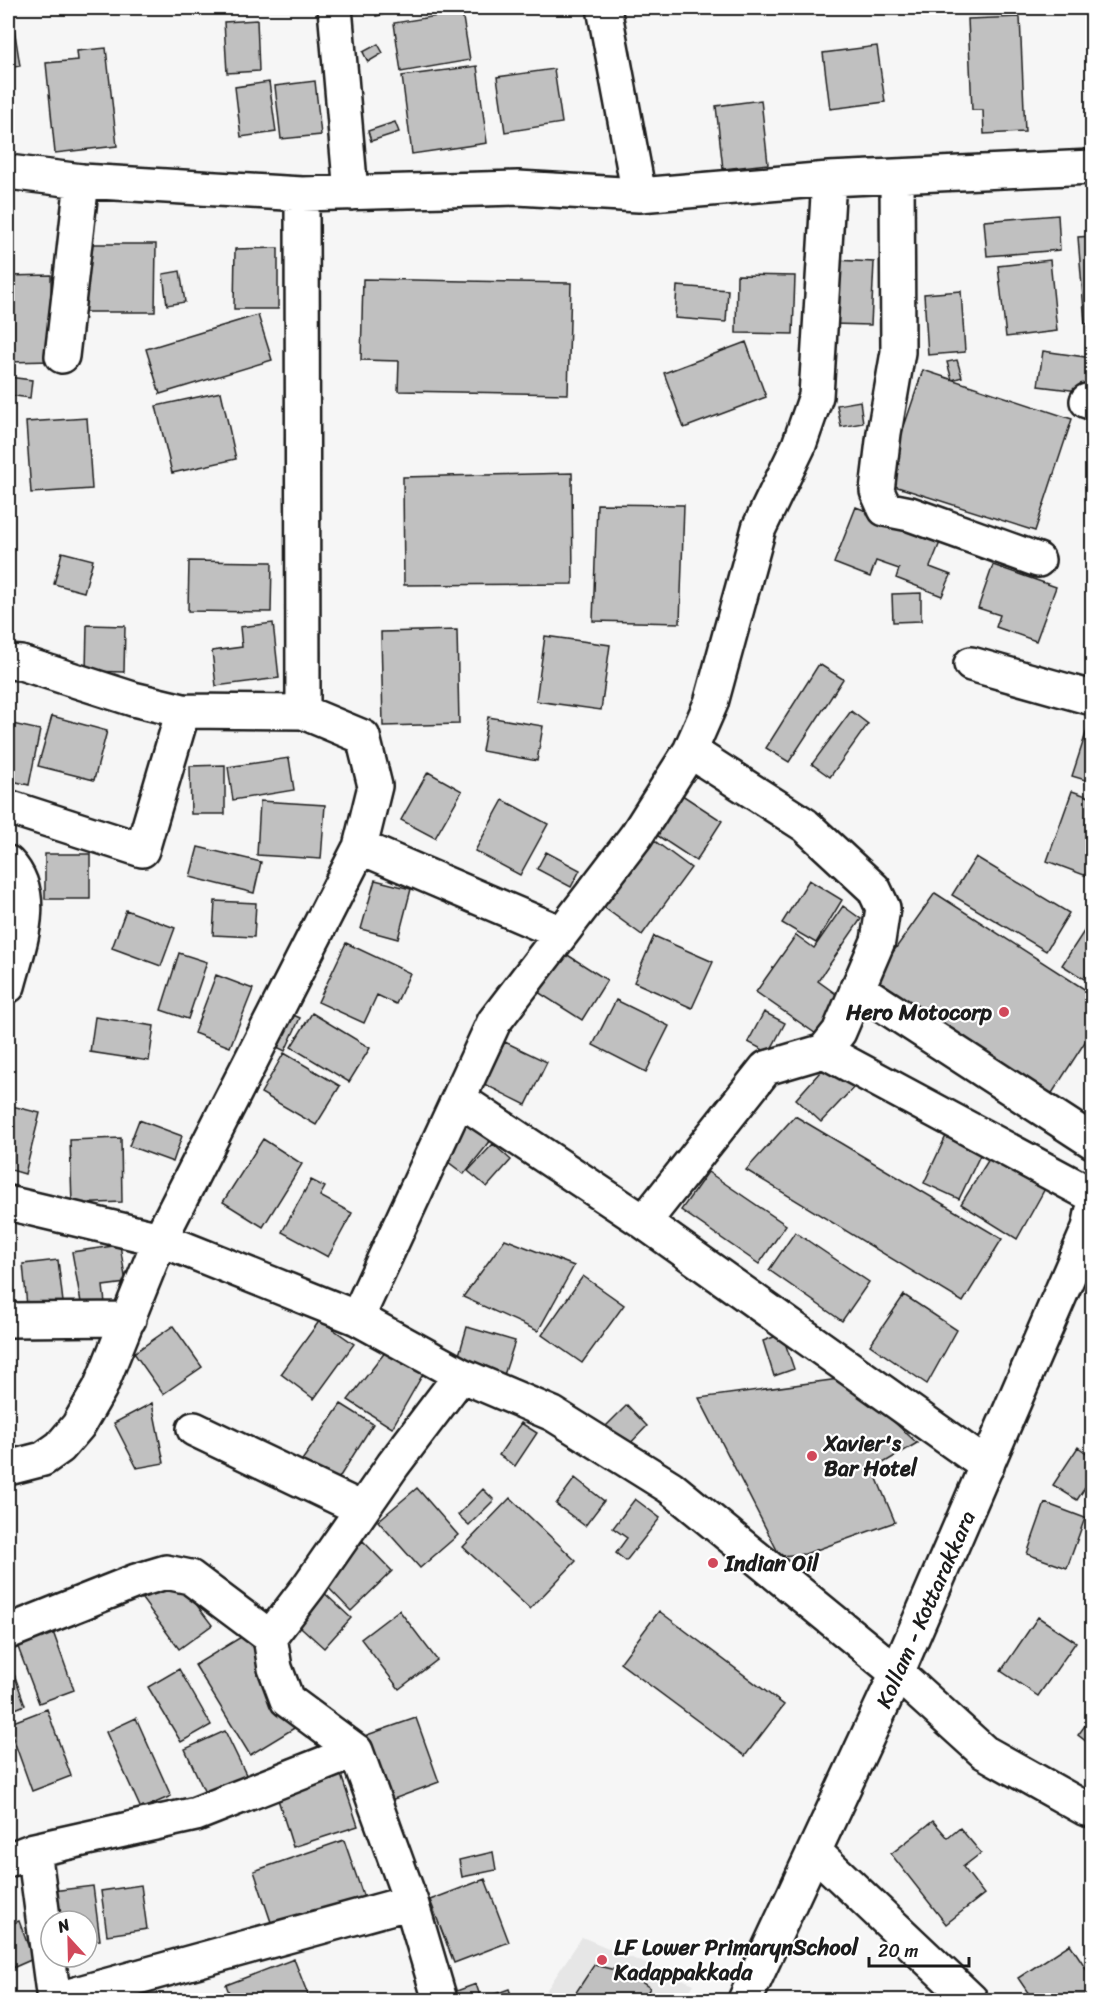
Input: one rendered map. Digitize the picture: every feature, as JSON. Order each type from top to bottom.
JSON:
[{"type":"street","points":[[335,8],[351,193]]},
{"type":"street","points":[[604,8],[639,195]]},
{"type":"street","points":[[8,172],[82,181],[302,194],[518,188],[639,195],[829,179],[1092,167]]},
{"type":"street","points":[[897,177],[898,352],[877,491],[885,509],[910,514],[1038,560]]},
{"type":"street","points":[[357,1318],[494,1022],[636,836],[690,752],[711,703],[759,528],[799,445],[816,396],[829,179]]},
{"type":"street","points":[[62,356],[82,181]]},
{"type":"street","points":[[302,194],[303,712]]},
{"type":"street","points":[[8,662],[21,663],[133,699],[183,711],[303,712],[363,737],[375,786],[360,847],[160,1239],[100,1388],[78,1426],[60,1448],[43,1459],[8,1468]]},
{"type":"street","points":[[972,663],[1092,698]]},
{"type":"street","points":[[8,807],[142,850],[183,711]]},
{"type":"street","points":[[644,1222],[766,1068],[824,1051],[839,1032],[878,941],[883,908],[874,889],[806,825],[690,752]]},
{"type":"street","points":[[360,847],[561,933]]},
{"type":"street","points":[[8,863],[17,873],[24,893],[23,926],[8,986]]},
{"type":"street","points":[[857,988],[1092,1141]]},
{"type":"street","points":[[824,1051],[1092,1195]]},
{"type":"street","points":[[459,1099],[644,1222],[987,1466]]},
{"type":"street","points":[[8,1203],[160,1239],[357,1318],[461,1375],[553,1414],[670,1487],[897,1673],[984,1752],[1086,1809],[1092,1810]]},
{"type":"street","name":"Kollam - Kottarakkara","points":[[745,2001],[816,1853],[897,1673],[1091,1224]]},
{"type":"street","points":[[8,1320],[129,1319]]},
{"type":"street","points":[[270,1637],[461,1375]]},
{"type":"street","points":[[194,1429],[362,1509]]},
{"type":"street","points":[[8,1632],[136,1581],[166,1572],[190,1576],[270,1637],[275,1668],[287,1700],[356,1751],[411,1902],[440,2001]]},
{"type":"street","points":[[356,1751],[195,1814],[21,1855],[54,2001],[411,1902]]},
{"type":"street","points":[[816,1853],[971,2001]]},
{"type":"shaded area","name":"LF Lower PrimarynSchool Kadappakkada","points":[[582,1937],[694,1984],[684,2000],[540,2000]]},
{"type":"building","points":[[8,8],[11,8],[20,66],[8,68]]},
{"type":"building","points":[[374,8],[412,8],[376,16]]},
{"type":"building","points":[[462,12],[470,60],[401,72],[394,23]]},
{"type":"building","points":[[1020,17],[1025,132],[984,134],[983,110],[972,110],[968,19]]},
{"type":"building","points":[[257,20],[259,71],[227,73],[224,22]]},
{"type":"building","points":[[378,44],[383,53],[368,62],[363,52]]},
{"type":"building","points":[[877,46],[885,102],[830,109],[823,53]]},
{"type":"building","points":[[106,48],[117,146],[55,153],[46,63],[78,60],[77,51]]},
{"type":"building","points":[[477,66],[487,143],[412,154],[402,76]]},
{"type":"building","points":[[554,69],[562,123],[505,132],[497,77]]},
{"type":"building","points":[[315,81],[321,135],[281,139],[275,86]]},
{"type":"building","points":[[269,82],[276,132],[241,137],[235,87]]},
{"type":"building","points":[[761,100],[768,164],[723,169],[716,106]]},
{"type":"building","points":[[395,122],[399,132],[371,141],[368,131]]},
{"type":"building","points":[[1058,215],[1060,250],[987,256],[984,221]]},
{"type":"building","points":[[1092,236],[1092,324],[1085,324],[1078,237]]},
{"type":"building","points":[[85,244],[156,244],[155,312],[85,312]]},
{"type":"building","points":[[278,248],[278,309],[234,309],[235,249]]},
{"type":"building","points":[[835,260],[874,262],[871,325],[832,324]]},
{"type":"building","points":[[1050,260],[1057,331],[1006,337],[998,266]]},
{"type":"building","points":[[180,271],[185,302],[167,305],[163,274]]},
{"type":"building","points":[[51,275],[52,361],[8,362],[8,276]]},
{"type":"building","points":[[737,275],[795,276],[793,334],[736,333]]},
{"type":"building","points":[[363,279],[571,283],[568,394],[398,391],[399,361],[361,360]]},
{"type":"building","points":[[677,286],[728,290],[726,322],[675,318]]},
{"type":"building","points":[[961,291],[965,352],[928,355],[924,294]]},
{"type":"building","points":[[258,315],[272,360],[160,394],[146,349]]},
{"type":"building","points":[[746,342],[766,397],[684,428],[664,373]]},
{"type":"building","points":[[1043,351],[1092,358],[1087,392],[1038,386]]},
{"type":"building","points":[[957,360],[962,377],[952,380],[947,362]]},
{"type":"building","points":[[923,370],[1072,419],[1035,531],[885,483]]},
{"type":"building","points":[[8,377],[32,380],[30,398],[8,395]]},
{"type":"building","points":[[221,392],[236,459],[172,473],[156,406]]},
{"type":"building","points":[[860,401],[863,423],[841,427],[837,405]]},
{"type":"building","points":[[87,418],[92,489],[31,493],[26,422]]},
{"type":"building","points":[[572,473],[573,584],[404,585],[403,477]]},
{"type":"building","points":[[597,504],[684,505],[680,623],[593,621]]},
{"type":"building","points":[[856,507],[941,540],[930,567],[951,575],[942,596],[896,578],[899,569],[876,561],[870,577],[834,563]]},
{"type":"building","points":[[62,552],[93,560],[84,592],[54,584]]},
{"type":"building","points":[[189,561],[272,562],[271,612],[188,611]]},
{"type":"building","points":[[993,565],[1056,587],[1036,641],[996,627],[1000,615],[978,608]]},
{"type":"building","points":[[921,593],[921,621],[893,622],[892,594]]},
{"type":"building","points":[[273,623],[279,678],[216,686],[212,651],[242,647],[240,627]]},
{"type":"building","points":[[87,625],[125,626],[124,672],[86,671]]},
{"type":"building","points":[[457,630],[459,724],[383,726],[381,632]]},
{"type":"building","points":[[545,636],[610,645],[601,710],[536,701]]},
{"type":"building","points":[[819,664],[843,679],[789,762],[766,748]]},
{"type":"building","points":[[851,711],[868,724],[830,777],[812,764]]},
{"type":"building","points":[[1092,715],[1092,782],[1072,776]]},
{"type":"building","points":[[52,716],[107,731],[94,780],[38,766]]},
{"type":"building","points":[[488,717],[543,726],[537,761],[482,751]]},
{"type":"building","points":[[8,723],[40,730],[29,785],[8,780]]},
{"type":"building","points":[[289,758],[294,790],[233,800],[228,767]]},
{"type":"building","points":[[225,765],[225,814],[191,814],[190,766]]},
{"type":"building","points":[[428,772],[462,791],[435,838],[401,820]]},
{"type":"building","points":[[676,791],[722,821],[696,861],[649,830]]},
{"type":"building","points":[[1072,791],[1092,798],[1092,878],[1047,861]]},
{"type":"building","points":[[503,800],[548,824],[520,875],[475,851]]},
{"type":"building","points":[[260,801],[325,805],[321,859],[257,855]]},
{"type":"building","points":[[648,836],[691,868],[642,935],[598,903]]},
{"type":"building","points":[[198,847],[261,862],[254,893],[190,877]]},
{"type":"building","points":[[546,852],[580,870],[571,887],[537,869]]},
{"type":"building","points":[[45,854],[90,854],[90,899],[45,899]]},
{"type":"building","points":[[976,857],[1069,913],[1046,951],[952,895]]},
{"type":"building","points":[[375,880],[411,889],[398,939],[361,929]]},
{"type":"building","points":[[809,880],[842,900],[816,943],[782,923]]},
{"type":"building","name":"Hero Motocorp","points":[[935,893],[1092,994],[1092,1031],[1049,1098],[871,983]]},
{"type":"building","points":[[215,901],[256,903],[254,937],[213,935]]},
{"type":"building","points":[[843,906],[861,919],[818,981],[847,1002],[822,1038],[756,992],[796,935],[814,948]]},
{"type":"building","points":[[126,910],[175,928],[161,966],[112,948]]},
{"type":"building","points":[[1092,919],[1092,966],[1084,979],[1062,965]]},
{"type":"building","points":[[654,936],[713,962],[692,1008],[634,982]]},
{"type":"building","points":[[346,943],[410,973],[396,1004],[377,995],[364,1023],[318,1002]]},
{"type":"building","points":[[555,947],[607,980],[582,1020],[530,987]]},
{"type":"building","points":[[179,953],[207,962],[188,1019],[161,1010]]},
{"type":"building","points":[[216,975],[253,989],[230,1047],[194,1033]]},
{"type":"building","points":[[616,1000],[669,1026],[646,1072],[593,1045]]},
{"type":"building","points":[[282,1010],[300,1018],[285,1051],[267,1042]]},
{"type":"building","points":[[764,1012],[785,1023],[769,1053],[748,1042]]},
{"type":"building","points":[[312,1013],[370,1048],[349,1082],[291,1047]]},
{"type":"building","points":[[95,1017],[154,1026],[149,1061],[90,1052]]},
{"type":"building","points":[[505,1042],[547,1062],[526,1105],[484,1084]]},
{"type":"building","points":[[284,1053],[340,1086],[316,1125],[261,1093]]},
{"type":"building","points":[[828,1063],[854,1087],[821,1122],[796,1099]]},
{"type":"building","points":[[8,1105],[40,1113],[25,1174],[8,1169]]},
{"type":"building","points":[[471,1114],[496,1134],[464,1174],[439,1155]]},
{"type":"building","points":[[795,1116],[1002,1239],[963,1302],[746,1170]]},
{"type":"building","points":[[139,1120],[182,1136],[173,1162],[129,1146]]},
{"type":"building","points":[[946,1136],[981,1153],[959,1199],[924,1183]]},
{"type":"building","points":[[121,1138],[122,1202],[72,1204],[70,1140]]},
{"type":"building","points":[[263,1139],[302,1164],[263,1227],[223,1202]]},
{"type":"building","points":[[493,1144],[511,1160],[487,1187],[468,1171]]},
{"type":"building","points":[[994,1151],[1047,1185],[1017,1239],[961,1204]]},
{"type":"building","points":[[708,1172],[786,1225],[759,1264],[681,1210]]},
{"type":"building","points":[[311,1180],[325,1187],[320,1196],[352,1213],[328,1257],[282,1232]]},
{"type":"building","points":[[795,1232],[869,1282],[842,1321],[769,1270]]},
{"type":"building","points":[[505,1239],[574,1266],[538,1331],[463,1297]]},
{"type":"building","points":[[120,1245],[126,1283],[103,1286],[105,1303],[82,1308],[72,1252]]},
{"type":"building","points":[[58,1260],[63,1302],[27,1306],[23,1264]]},
{"type":"building","points":[[583,1276],[624,1305],[582,1363],[542,1335]]},
{"type":"building","points":[[904,1295],[957,1330],[927,1384],[870,1345]]},
{"type":"building","points":[[320,1320],[354,1344],[314,1399],[281,1374]]},
{"type":"building","points":[[173,1326],[202,1367],[163,1394],[134,1353]]},
{"type":"building","points":[[467,1327],[515,1341],[504,1375],[457,1362]]},
{"type":"building","points":[[782,1334],[794,1369],[774,1376],[763,1341]]},
{"type":"building","points":[[386,1351],[423,1374],[392,1428],[348,1400]]},
{"type":"building","name":"Xavier's Bar Hotel","points":[[846,1378],[917,1443],[873,1469],[895,1522],[805,1554],[780,1556],[699,1398]]},
{"type":"building","points":[[152,1403],[164,1463],[137,1468],[114,1423]]},
{"type":"building","points":[[341,1404],[373,1424],[337,1481],[298,1466]]},
{"type":"building","points":[[627,1405],[647,1426],[620,1454],[599,1433]]},
{"type":"building","points":[[521,1423],[537,1433],[515,1466],[499,1455]]},
{"type":"building","points":[[1078,1447],[1092,1457],[1092,1477],[1077,1500],[1053,1485]]},
{"type":"building","points":[[575,1478],[604,1501],[585,1526],[556,1504]]},
{"type":"building","points":[[417,1488],[458,1535],[420,1568],[378,1521]]},
{"type":"building","points":[[483,1489],[494,1500],[469,1525],[458,1515]]},
{"type":"building","points":[[510,1498],[576,1561],[530,1609],[463,1547]]},
{"type":"building","points":[[635,1499],[660,1518],[626,1561],[616,1553],[627,1538],[613,1528]]},
{"type":"building","points":[[1045,1503],[1085,1518],[1067,1568],[1027,1554]]},
{"type":"building","points":[[363,1541],[392,1571],[351,1611],[322,1581]]},
{"type":"building","points":[[174,1575],[212,1625],[179,1649],[142,1599]]},
{"type":"building","points":[[320,1589],[351,1618],[324,1648],[292,1619]]},
{"type":"building","points":[[399,1610],[437,1660],[399,1689],[361,1639]]},
{"type":"building","points":[[659,1611],[784,1705],[745,1756],[620,1663]]},
{"type":"building","points":[[1038,1617],[1076,1642],[1038,1696],[1001,1671]]},
{"type":"building","points":[[52,1629],[74,1690],[39,1703],[16,1642]]},
{"type":"building","points":[[246,1634],[301,1724],[250,1755],[195,1665]]},
{"type":"building","points":[[8,1657],[25,1705],[8,1712]]},
{"type":"building","points":[[179,1669],[211,1725],[181,1742],[148,1687]]},
{"type":"building","points":[[47,1709],[71,1776],[32,1791],[8,1724]]},
{"type":"building","points":[[1092,1716],[1092,1746],[1078,1735]]},
{"type":"building","points":[[136,1718],[171,1796],[141,1809],[106,1732]]},
{"type":"building","points":[[416,1718],[439,1782],[391,1800],[367,1735]]},
{"type":"building","points":[[225,1731],[251,1785],[210,1804],[185,1749]]},
{"type":"building","points":[[340,1772],[358,1826],[293,1847],[276,1793]]},
{"type":"building","points":[[933,1821],[948,1838],[960,1828],[981,1853],[963,1867],[984,1894],[946,1924],[891,1854]]},
{"type":"building","points":[[344,1840],[364,1898],[273,1928],[254,1871]]},
{"type":"building","points":[[493,1852],[496,1870],[462,1877],[459,1860]]},
{"type":"building","points":[[485,1879],[509,1942],[454,1963],[430,1900]]},
{"type":"building","points":[[141,1885],[147,1929],[107,1935],[101,1891]]},
{"type":"building","points":[[93,1886],[96,1909],[48,1909],[44,1892]]},
{"type":"building","points":[[19,1921],[33,1959],[8,1970],[8,1925]]},
{"type":"building","points":[[1070,1944],[1092,1977],[1092,2000],[1033,2000],[1018,1978]]},
{"type":"building","points":[[294,1959],[310,2000],[232,2000],[226,1985]]},
{"type":"building","points":[[594,1965],[628,1973],[650,1988],[643,2000],[571,2000]]},
{"type":"building","points":[[476,1984],[481,1999],[509,1989],[513,2000],[453,2000],[451,1993]]},
{"type":"place","name":"Hero Motocorp","points":[[1004,1012]]},
{"type":"place","name":"Xavier's Bar Hotel","points":[[812,1456]]},
{"type":"place","name":"Indian Oil","points":[[713,1563]]},
{"type":"place","name":"LF Lower PrimarynSchool Kadappakkada","points":[[602,1960]]}]
